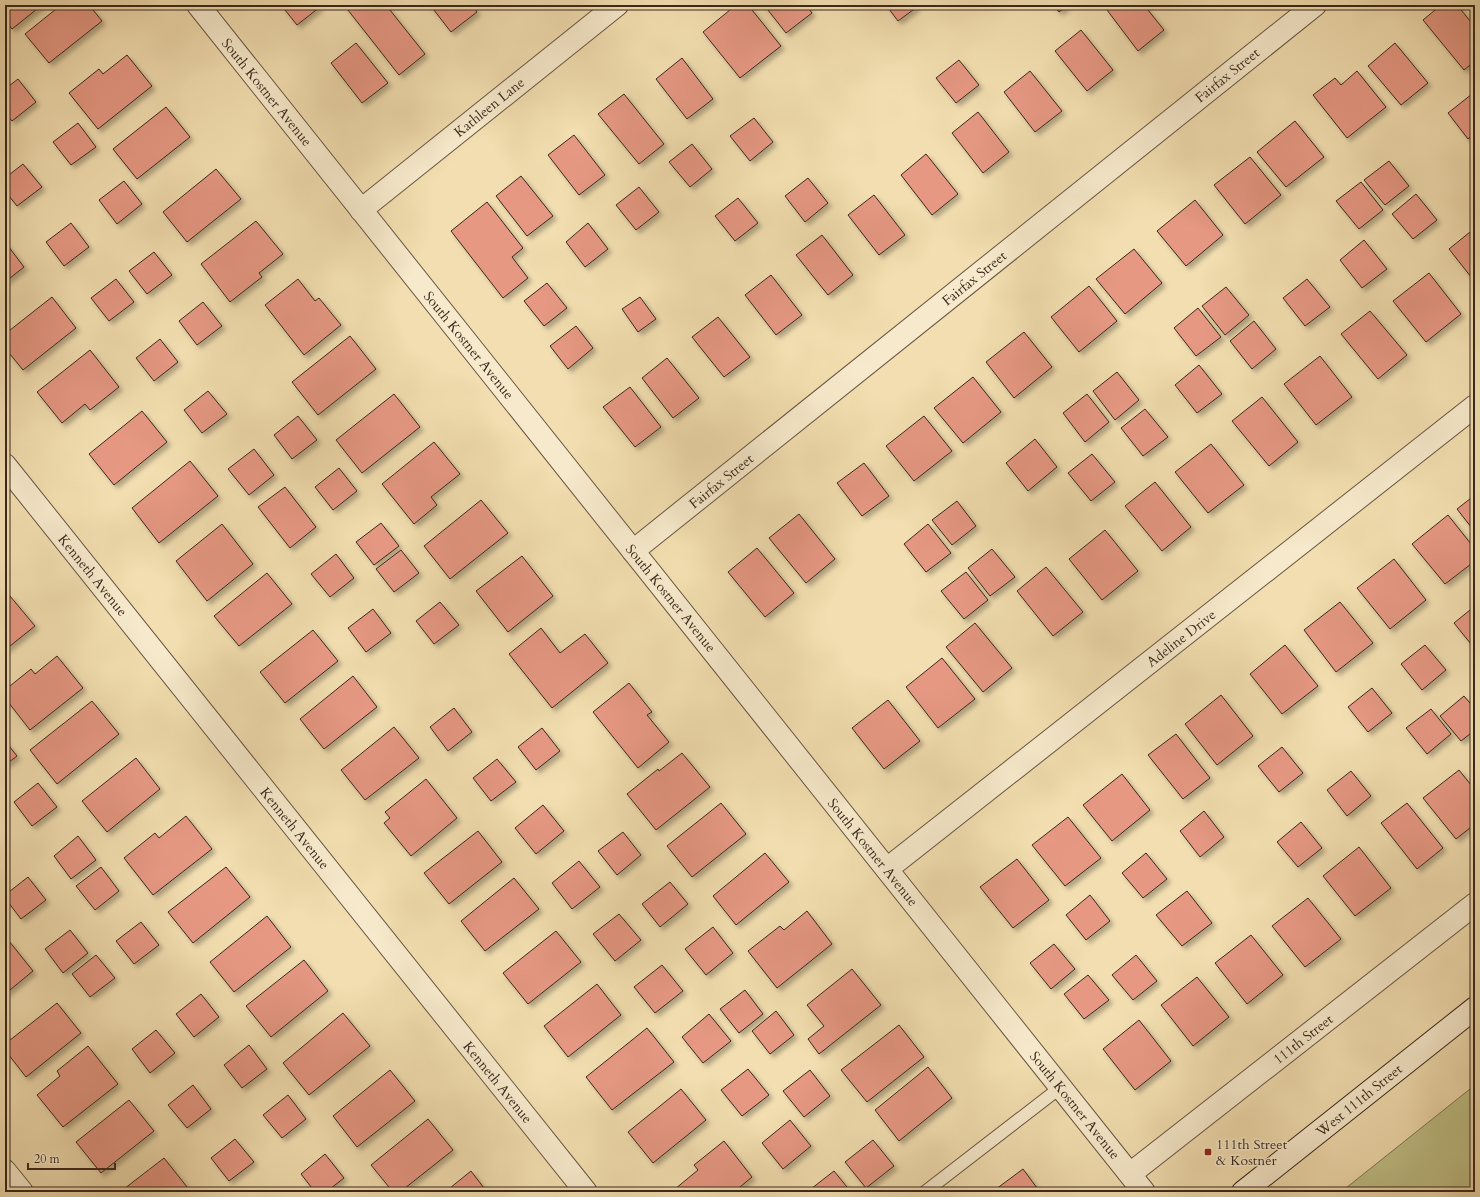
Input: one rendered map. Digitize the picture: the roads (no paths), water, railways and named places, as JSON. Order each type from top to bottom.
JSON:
[{"type":"street","name":"South Kostner Avenue","points":[[198,5],[1144,1192]]},
{"type":"street","name":"Kathleen Lane","points":[[361,210],[617,5]]},
{"type":"street","name":"Fairfax Street","points":[[633,551],[1315,5]]},
{"type":"street","name":"Adeline Drive","points":[[887,869],[1475,406]]},
{"type":"street","name":"Kenneth Avenue","points":[[5,465],[586,1192]]},
{"type":"street","name":"111th Street","points":[[1130,1174],[1475,904]]},
{"type":"street","name":"West 111th Street","points":[[1244,1192],[1475,1008]]},
{"type":"street","points":[[5,1171],[22,1192]]},
{"type":"lane","points":[[925,1192],[1061,1087]]},
{"type":"place","name":"111th Street & Kostner","points":[[1208,1152]]}]
